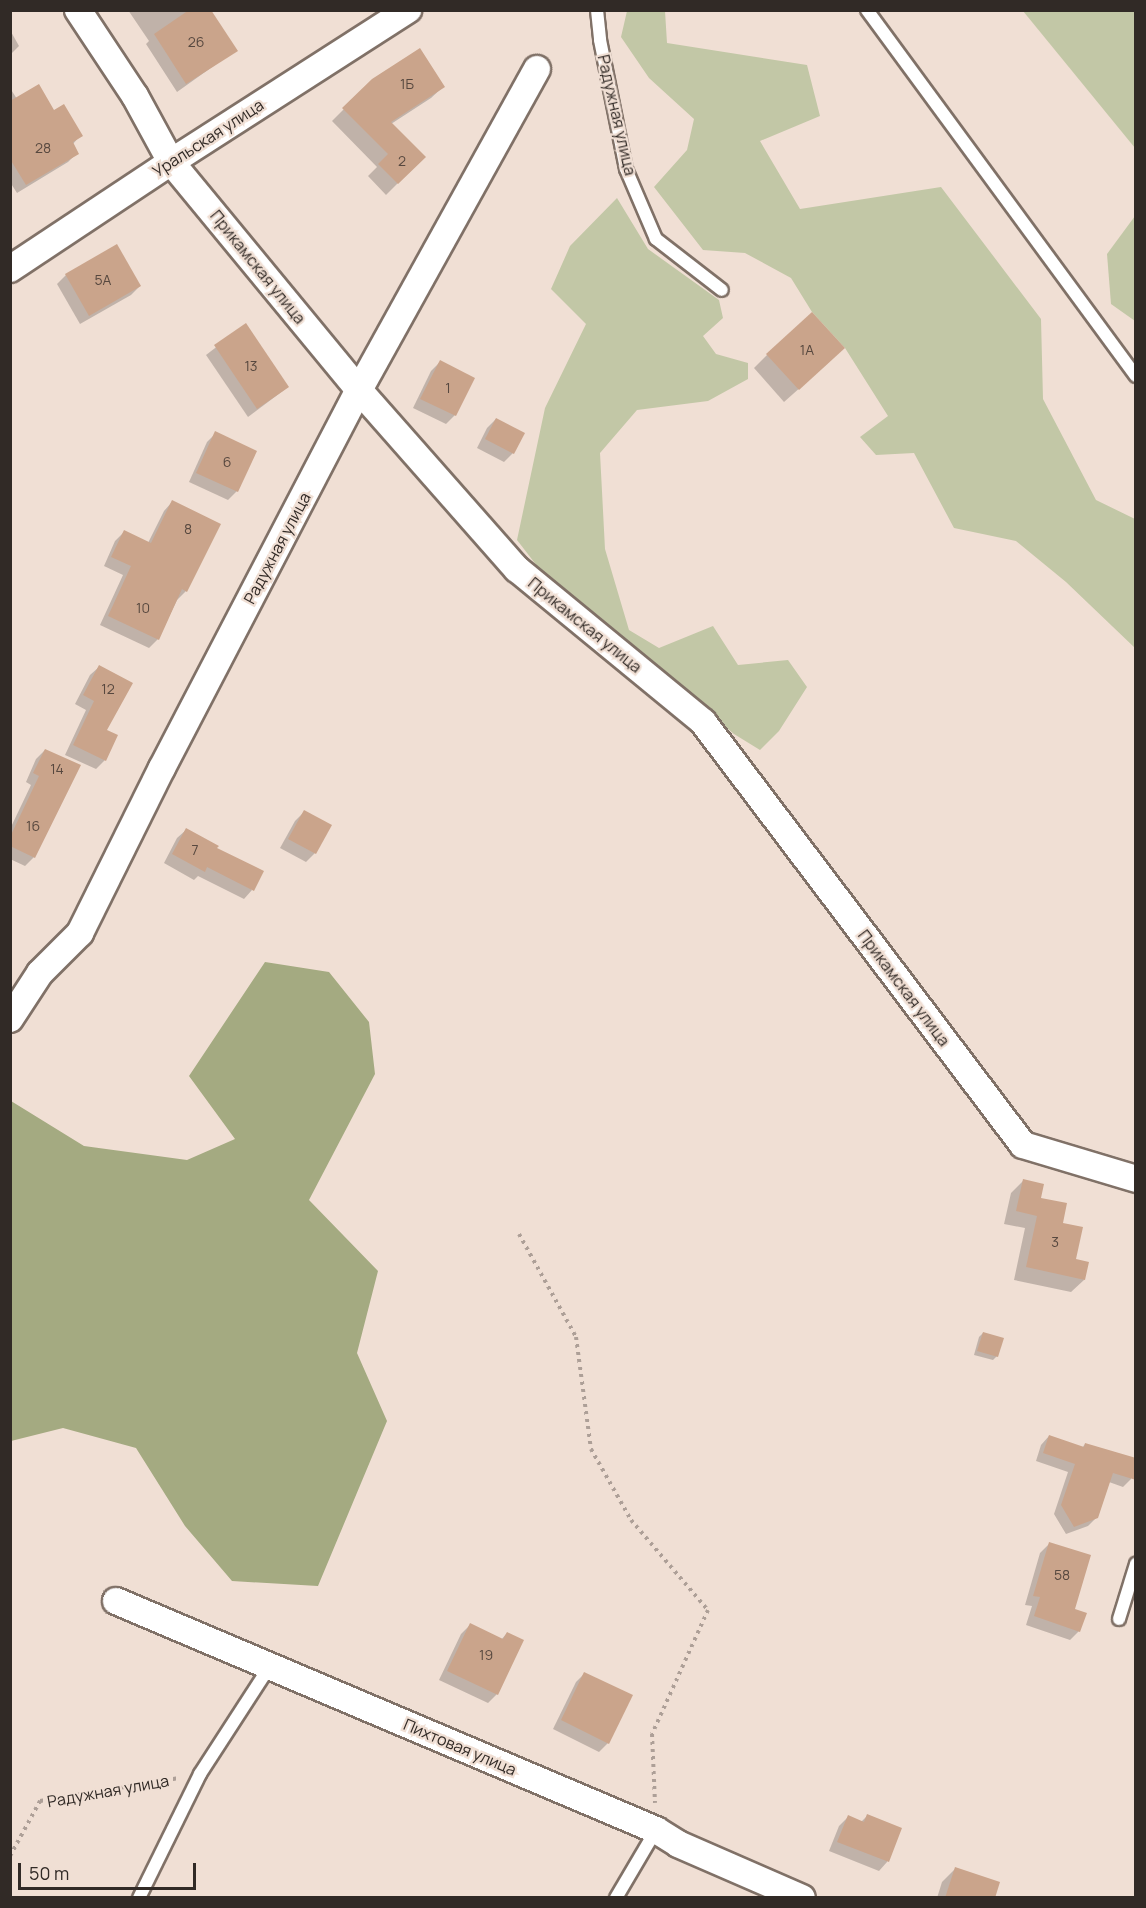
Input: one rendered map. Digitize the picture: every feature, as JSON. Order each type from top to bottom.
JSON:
[{"type":"street","name":"Прикамская улица","points":[[78,10],[135,96],[171,162],[359,390],[517,569],[703,722],[1023,1145],[1136,1179]]},
{"type":"street","name":"Уральская улица","points":[[10,269],[171,162],[408,10]]},
{"type":"street","name":"Радужная улица","points":[[10,1019],[40,973],[80,933],[167,758],[359,390],[537,69]]},
{"type":"street","name":"Пихтовая улица","points":[[116,1601],[656,1830],[678,1844],[802,1898]]},
{"type":"lane","name":"Радужная улица","points":[[597,10],[600,40],[626,169],[656,239],[722,290]]},
{"type":"lane","points":[[867,10],[1136,376]]},
{"type":"lane","points":[[1119,1619],[1136,1564]]},
{"type":"lane","points":[[138,1898],[200,1774],[270,1666]]},
{"type":"lane","points":[[616,1898],[656,1830]]},
{"type":"path","points":[[519,1234],[576,1337],[591,1449],[631,1520],[708,1610],[652,1734],[656,1830]]},
{"type":"path","name":"Радужная улица","points":[[10,1856],[40,1801],[200,1774]]},
{"type":"green space","points":[[627,11],[665,11],[667,43],[807,65],[820,116],[760,141],[800,209],[941,187],[1041,319],[1043,399],[1096,500],[1135,519],[1135,648],[1066,582],[1016,541],[954,528],[914,453],[876,455],[860,437],[888,416],[845,348],[812,312],[791,278],[745,253],[703,250],[654,187],[687,150],[694,119],[649,78],[621,37]]},
{"type":"green space","points":[[1023,11],[1135,11],[1135,148]]},
{"type":"green space","points":[[617,198],[648,249],[719,300],[723,318],[703,336],[716,354],[748,363],[748,379],[708,401],[637,410],[600,453],[605,549],[629,630],[659,648],[713,626],[738,665],[788,660],[807,687],[779,731],[760,750],[734,734],[551,584],[517,540],[545,408],[586,324],[551,289],[570,246]]},
{"type":"green space","points":[[1135,216],[1135,321],[1111,304],[1107,254]]},
{"type":"green space","points":[[265,962],[329,972],[369,1022],[375,1074],[309,1200],[378,1271],[357,1353],[387,1421],[318,1586],[232,1581],[185,1526],[136,1448],[63,1428],[11,1441],[11,1101],[84,1146],[187,1160],[235,1139],[189,1076]]},
{"type":"building","points":[[189,10],[211,10],[238,51],[186,84],[154,34]]},
{"type":"building","points":[[420,48],[445,87],[391,122],[426,157],[398,184],[378,164],[388,154],[342,108],[372,79]]},
{"type":"building","points":[[39,84],[54,110],[64,104],[83,136],[73,142],[79,154],[26,185],[10,159],[10,101]]},
{"type":"building","points":[[117,244],[141,286],[89,316],[65,274]]},
{"type":"building","points":[[812,312],[845,348],[799,390],[766,354]]},
{"type":"building","points":[[246,323],[289,387],[257,409],[214,345]]},
{"type":"building","points":[[440,360],[475,378],[456,416],[420,399]]},
{"type":"building","points":[[496,418],[525,433],[514,454],[485,439]]},
{"type":"building","points":[[215,431],[257,451],[238,492],[196,473]]},
{"type":"building","points":[[172,500],[221,524],[187,592],[182,589],[159,640],[108,616],[131,566],[111,557],[124,530],[151,543]]},
{"type":"building","points":[[99,665],[133,683],[107,730],[118,735],[106,761],[73,745],[94,701],[83,695]]},
{"type":"building","points":[[45,749],[81,765],[35,858],[10,846],[10,837],[39,776],[33,773]]},
{"type":"building","points":[[304,810],[332,825],[316,854],[288,839]]},
{"type":"building","points":[[186,828],[219,846],[217,848],[264,871],[254,891],[207,867],[205,872],[172,854]]},
{"type":"building","points":[[1023,1179],[1044,1184],[1041,1198],[1067,1203],[1063,1223],[1083,1227],[1076,1259],[1089,1262],[1085,1280],[1026,1267],[1037,1216],[1016,1211]]},
{"type":"building","points":[[983,1332],[1004,1338],[998,1357],[977,1351]]},
{"type":"building","points":[[1049,1435],[1084,1447],[1085,1443],[1136,1458],[1136,1480],[1113,1473],[1098,1518],[1074,1527],[1061,1505],[1075,1464],[1043,1453]]},
{"type":"building","points":[[1049,1542],[1091,1555],[1075,1609],[1087,1613],[1080,1632],[1034,1616],[1040,1597],[1033,1596]]},
{"type":"building","points":[[470,1623],[503,1639],[507,1632],[524,1640],[498,1695],[447,1671]]},
{"type":"building","points":[[584,1672],[633,1695],[609,1744],[561,1720]]},
{"type":"building","points":[[867,1814],[902,1828],[889,1862],[837,1842],[848,1815],[864,1822]]},
{"type":"building","points":[[955,1867],[1000,1882],[995,1898],[945,1898]]}]
